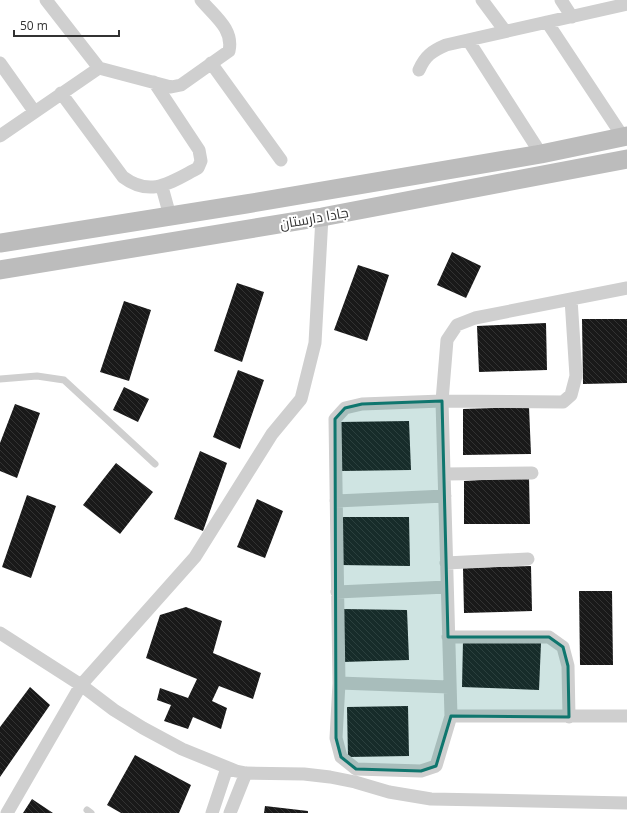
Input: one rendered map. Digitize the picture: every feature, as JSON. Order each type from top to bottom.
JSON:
[{"type":"main road","name":"جادا دارستان","points":[[0,243],[541,154],[625,136]]},
{"type":"main road","name":"جادا دارستان","points":[[0,270],[322,217],[627,159]]},
{"type":"main road","points":[[450,169],[453,192]]},
{"type":"street","points":[[46,0],[99,68],[176,87],[229,51],[231,41],[229,32],[200,0]]},
{"type":"street","points":[[482,0],[505,31]]},
{"type":"street","points":[[561,0],[572,17]]},
{"type":"street","points":[[419,70],[423,61],[431,52],[446,45],[627,4]]},
{"type":"street","points":[[547,22],[625,136]]},
{"type":"street","points":[[468,40],[541,154]]},
{"type":"street","points":[[211,63],[281,160]]},
{"type":"street","points":[[0,64],[34,111]]},
{"type":"street","points":[[0,136],[34,111],[99,68]]},
{"type":"street","points":[[61,94],[123,177],[131,183],[162,187],[198,168],[201,161],[200,150],[154,82]]},
{"type":"street","points":[[162,187],[170,216]]},
{"type":"street","points":[[7,813],[81,685],[195,557],[272,434],[301,399],[315,343],[322,217]]},
{"type":"street","points":[[571,299],[576,376],[571,395],[563,402],[442,400],[362,404],[345,408],[335,419],[339,683],[336,738],[341,757],[356,769],[421,771],[436,766],[451,716],[442,400],[447,340],[457,325],[475,318],[571,299],[627,288]]},
{"type":"street","points":[[444,474],[532,473]]},
{"type":"street","points":[[336,501],[445,496]]},
{"type":"street","points":[[446,563],[528,559]]},
{"type":"street","points":[[337,592],[447,587]]},
{"type":"street","points":[[0,633],[81,685],[114,710],[143,728],[182,749],[227,768],[246,773],[304,774],[330,777],[355,782],[389,792],[431,799],[627,803]]},
{"type":"street","points":[[448,637],[549,637],[563,647],[568,666],[569,717]]},
{"type":"street","points":[[339,683],[449,687]]},
{"type":"street","points":[[451,716],[627,716]]},
{"type":"street","points":[[227,768],[213,810],[230,813],[246,773]]},
{"type":"lane","points":[[0,379],[36,376],[64,380],[155,464]]},
{"type":"highlighted area","points":[[442,401],[448,637],[549,637],[563,647],[568,666],[569,717],[451,716],[436,766],[421,771],[356,769],[341,757],[336,738],[335,419],[345,408],[362,404]]},
{"type":"building","points":[[452,252],[481,266],[466,298],[437,285]]},
{"type":"building","points":[[358,265],[389,275],[367,341],[334,330]]},
{"type":"building","points":[[237,283],[264,292],[242,362],[214,351]]},
{"type":"building","points":[[124,301],[151,310],[129,381],[100,372]]},
{"type":"building","points":[[582,319],[627,319],[627,383],[583,384]]},
{"type":"building","points":[[546,323],[547,370],[479,372],[477,326]]},
{"type":"building","points":[[238,370],[264,380],[240,449],[213,437]]},
{"type":"building","points":[[124,387],[149,399],[138,422],[113,410]]},
{"type":"building","points":[[15,404],[40,413],[17,478],[0,471],[0,443]]},
{"type":"building","points":[[529,407],[531,454],[463,455],[463,409]]},
{"type":"building","points":[[409,421],[411,470],[341,471],[340,422]]},
{"type":"building","points":[[200,451],[227,463],[203,531],[174,519]]},
{"type":"building","points":[[116,463],[153,492],[120,534],[83,505]]},
{"type":"building","points":[[529,477],[530,524],[464,524],[464,481]]},
{"type":"building","points":[[27,495],[56,506],[31,578],[2,567]]},
{"type":"building","points":[[257,499],[283,511],[265,558],[237,547]]},
{"type":"building","points":[[340,517],[409,517],[410,566],[340,565]]},
{"type":"building","points":[[531,566],[532,611],[464,613],[463,568]]},
{"type":"building","points":[[579,591],[612,591],[613,665],[580,665]]},
{"type":"building","points":[[186,607],[222,621],[213,653],[261,673],[253,699],[219,686],[212,701],[227,708],[221,729],[193,717],[188,729],[164,721],[171,705],[157,700],[160,688],[188,698],[197,679],[146,658],[160,615]]},
{"type":"building","points":[[342,609],[407,610],[409,660],[342,662]]},
{"type":"building","points":[[463,641],[541,643],[539,690],[462,687]]},
{"type":"building","points":[[30,687],[50,705],[0,777],[0,727]]},
{"type":"building","points":[[408,706],[409,756],[348,757],[347,707]]},
{"type":"building","points":[[135,755],[191,785],[179,813],[121,813],[107,805]]},
{"type":"building","points":[[32,799],[53,813],[23,813]]},
{"type":"building","points":[[265,806],[308,811],[308,813],[264,813]]}]
